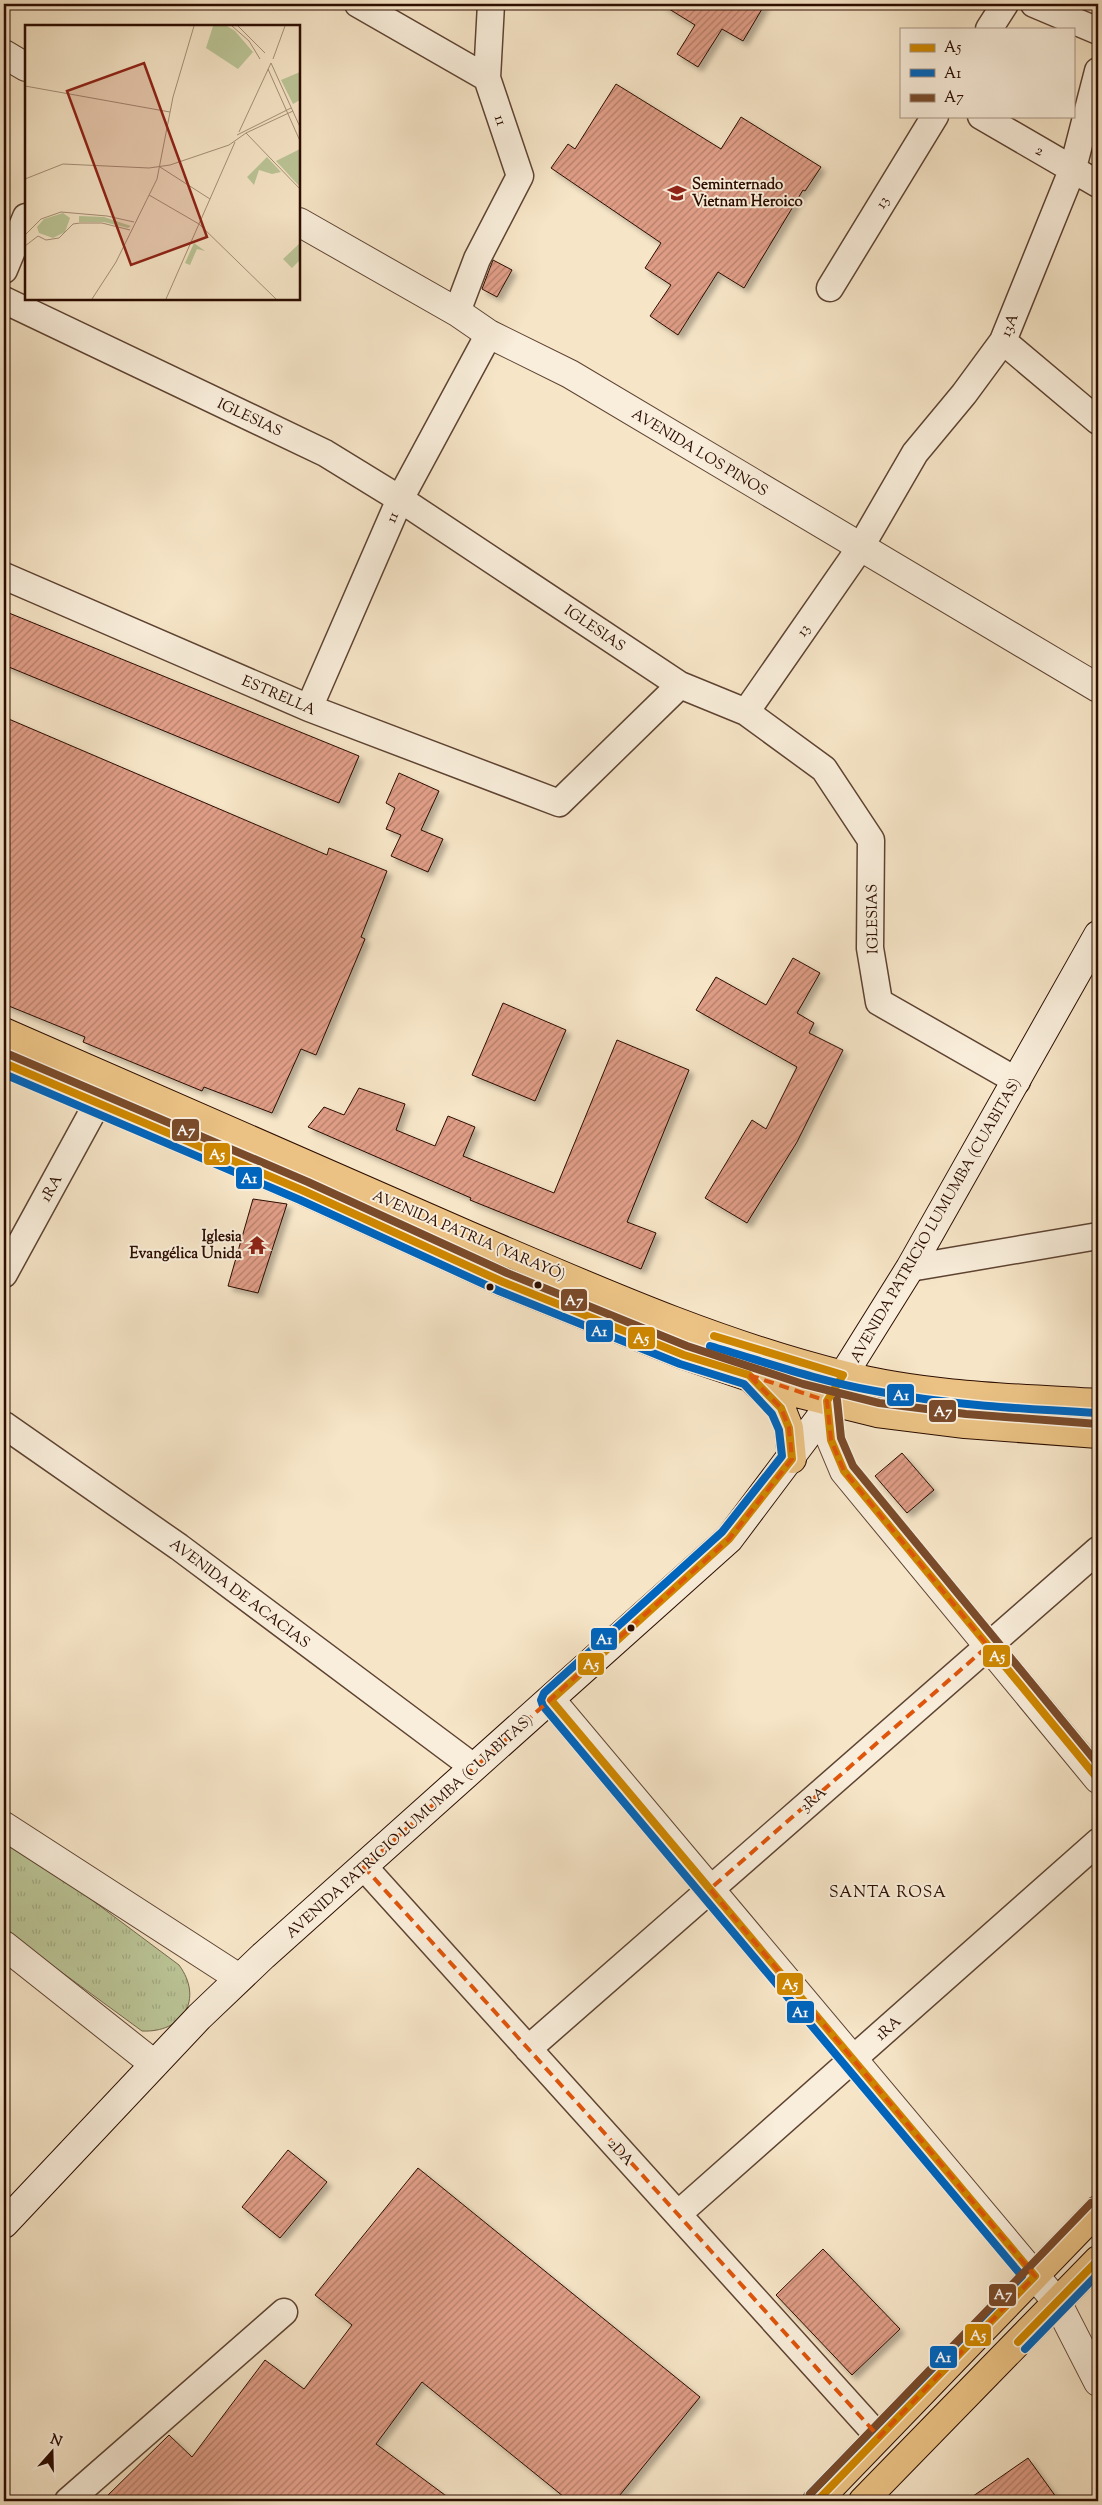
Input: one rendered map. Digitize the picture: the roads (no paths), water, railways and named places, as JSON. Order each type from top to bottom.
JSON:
[{"type":"main road","name":"AVENIDA PATRIA (YARAYÓ)","points":[[4,1032],[284,1156],[694,1330],[843,1375],[966,1395],[1098,1403]]},
{"type":"main road","name":"AVENIDA PATRIA (YARAYÓ)","points":[[4,1063],[304,1191],[503,1282],[684,1355],[826,1402]]},
{"type":"main road","points":[[749,1376],[781,1408],[789,1428],[792,1459]]},
{"type":"main road","points":[[826,1402],[877,1413],[966,1424],[1098,1434]]},
{"type":"main road","points":[[817,2501],[1098,2210]]},
{"type":"main road","points":[[863,2501],[1098,2260]]},
{"type":"street","points":[[358,4],[487,78]]},
{"type":"street","name":"11","points":[[457,312],[477,259],[520,176],[487,78],[491,4]]},
{"type":"street","points":[[990,28],[1005,4]]},
{"type":"street","points":[[1034,4],[1098,31]]},
{"type":"street","points":[[4,54],[25,66]]},
{"type":"street","name":"13A","points":[[860,548],[915,453],[964,394],[1003,341],[1073,168],[1098,71]]},
{"type":"street","name":"13","points":[[830,288],[934,118]]},
{"type":"street","name":"2","points":[[985,118],[1098,184]]},
{"type":"street","points":[[4,270],[25,219]]},
{"type":"street","name":"AVENIDA LOS PINOS","points":[[300,223],[457,312],[489,334],[570,374],[1098,688]]},
{"type":"street","name":"IGLESIAS","points":[[4,300],[325,453],[400,499],[680,685],[746,712],[824,769],[871,840],[870,948],[879,1002],[1017,1081]]},
{"type":"street","name":"11","points":[[310,708],[400,499],[489,334]]},
{"type":"street","points":[[1003,341],[1098,421]]},
{"type":"street","name":"13","points":[[746,712],[860,548]]},
{"type":"street","name":"ESTRELLA","points":[[4,576],[310,708],[559,803],[680,685]]},
{"type":"street","name":"AVENIDA PATRICIO LUMUMBA (CUABITAS)","points":[[4,2224],[154,2064],[239,1978],[364,1867],[472,1766],[551,1700],[729,1539],[792,1459],[820,1418],[826,1402],[910,1268],[1098,935]]},
{"type":"street","name":"1RA","points":[[4,1274],[98,1102]]},
{"type":"street","points":[[910,1268],[1098,1236]]},
{"type":"street","points":[[826,1402],[831,1440],[844,1471],[1098,1779]]},
{"type":"street","name":"AVENIDA DE ACACIAS","points":[[4,1425],[179,1548],[472,1766]]},
{"type":"street","name":"3RA","points":[[528,2049],[1098,1550]]},
{"type":"street","points":[[551,1700],[1057,2302],[1098,2382]]},
{"type":"street","points":[[4,1826],[239,1978]]},
{"type":"street","name":"1RA","points":[[678,2214],[1098,1842]]},
{"type":"street","name":"2DA","points":[[364,1867],[879,2437]]},
{"type":"street","points":[[4,1945],[154,2064]]},
{"type":"street","points":[[68,2501],[284,2312]]},
{"type":"place","name":"Seminternado Vietnam Heroico","points":[[677,193]]},
{"type":"place","name":"Iglesia Evangélica Unida","points":[[257,1245]]},
{"type":"district","name":"SANTA ROSA","points":[[888,1891]]}]
